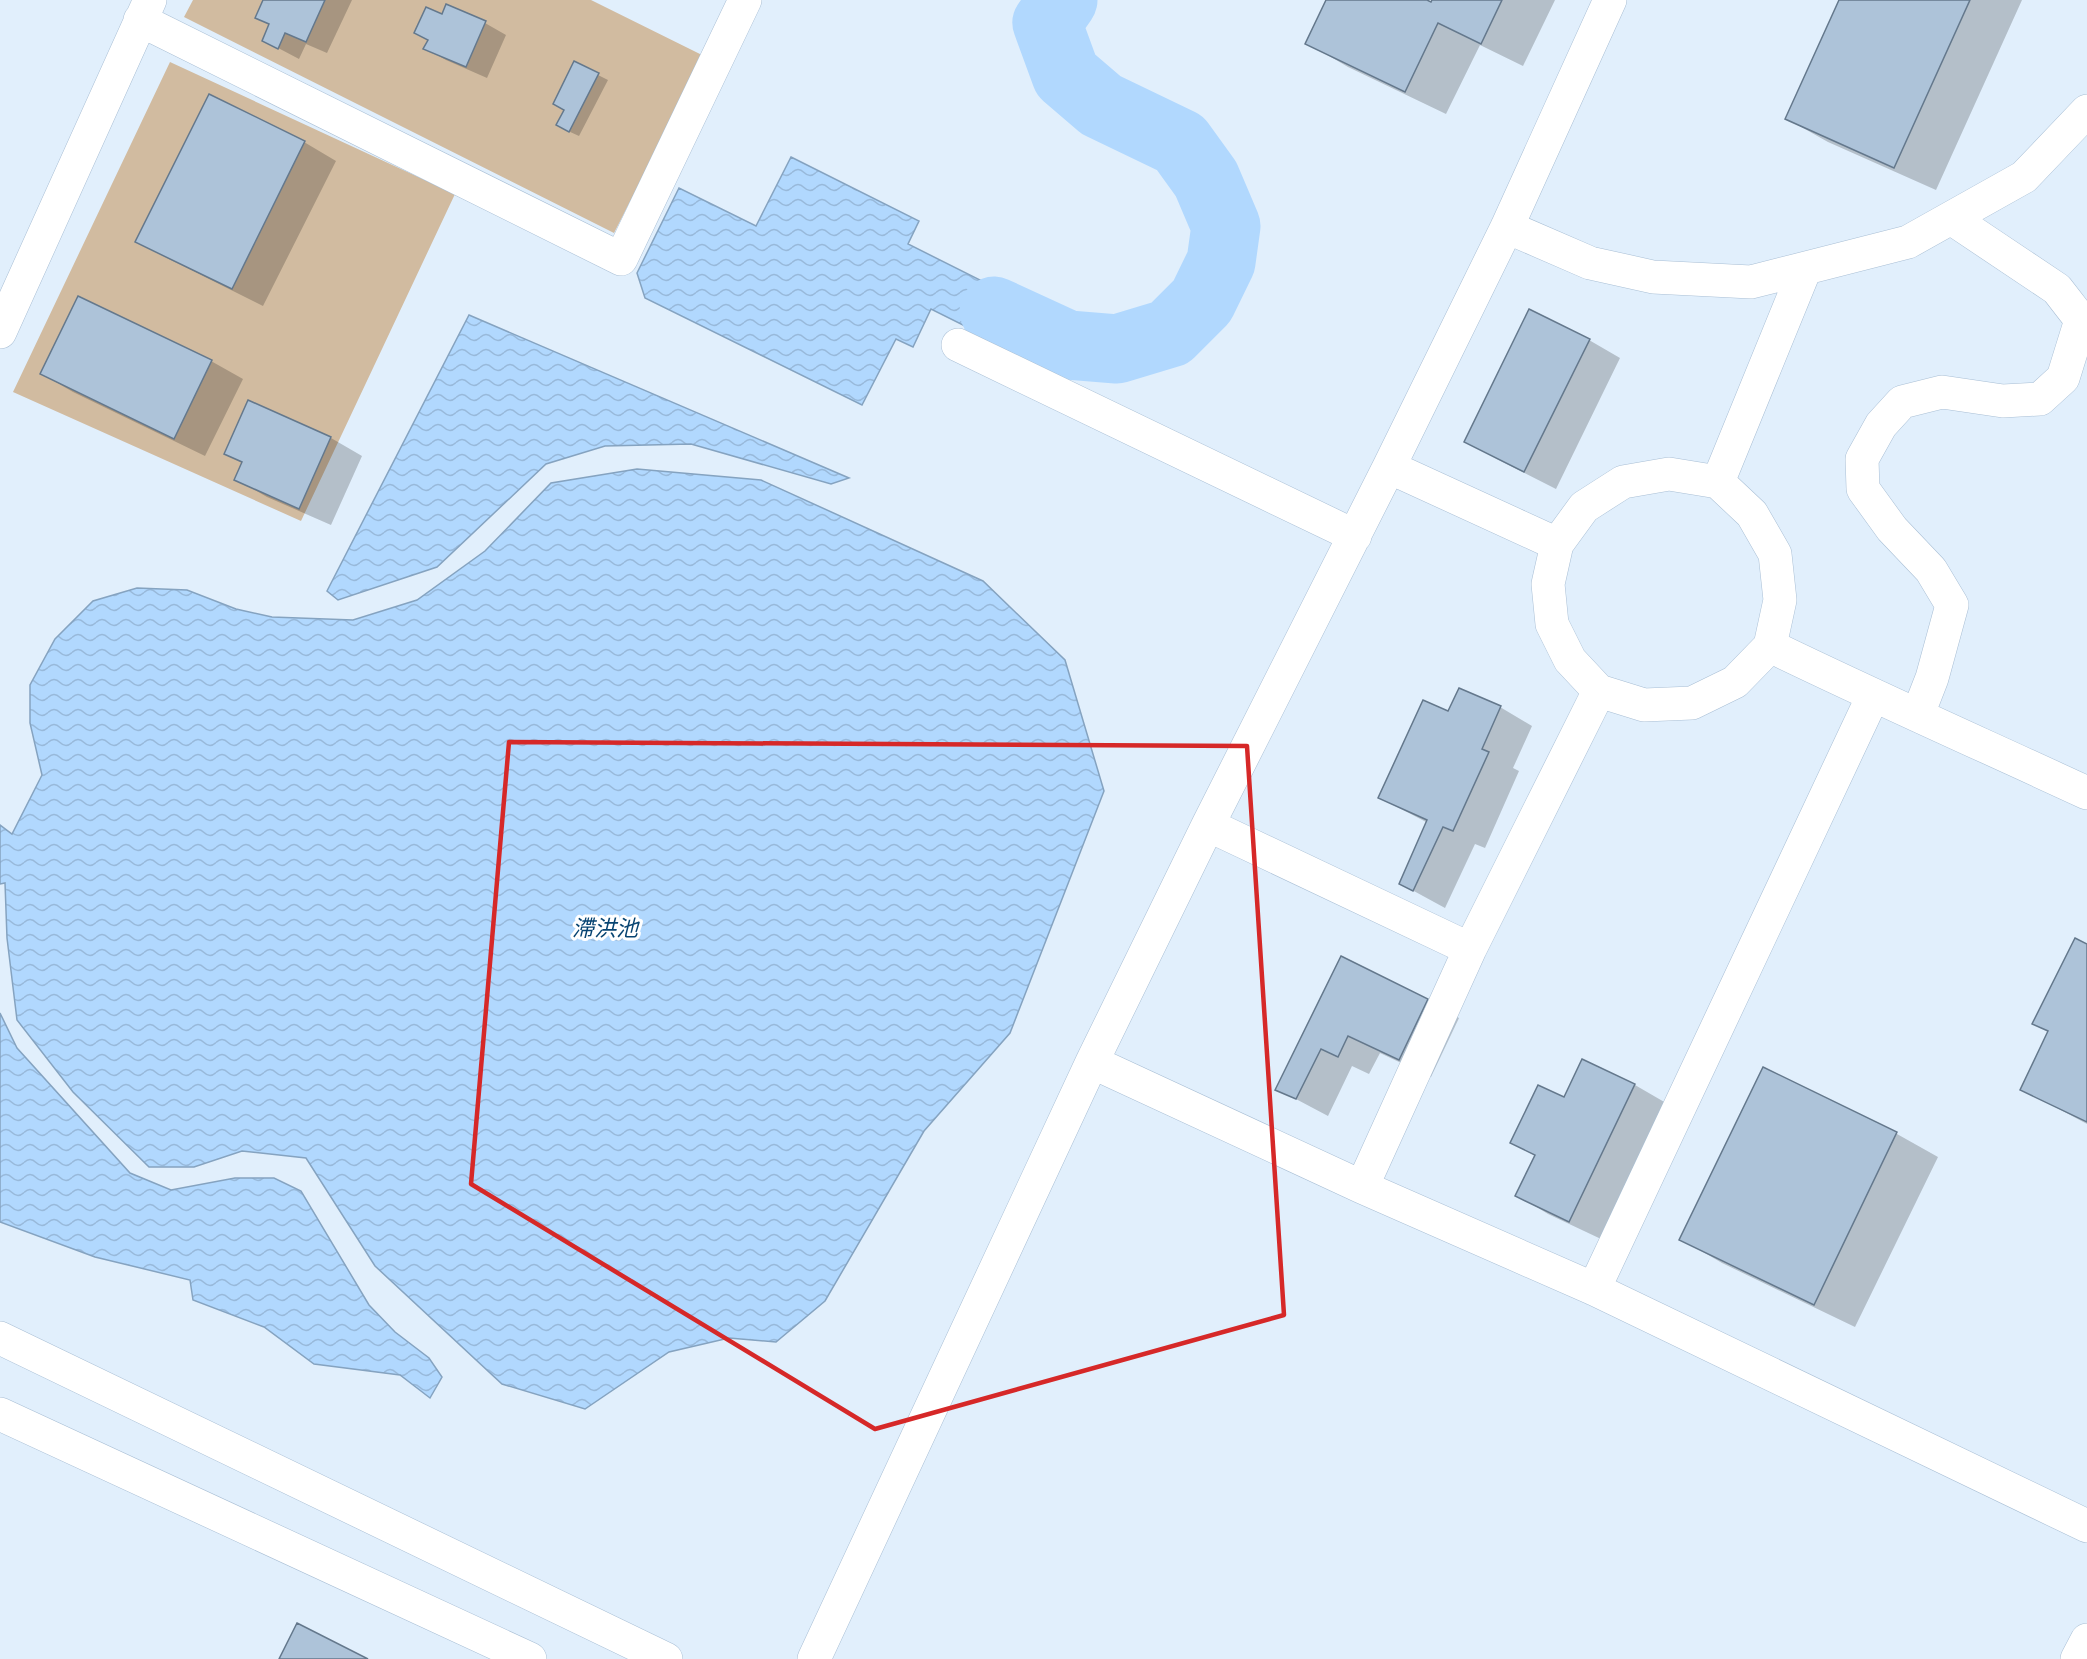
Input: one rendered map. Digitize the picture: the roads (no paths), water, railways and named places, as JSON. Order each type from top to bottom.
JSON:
[{"type":"street","points":[[0,332],[145,10],[621,259],[745,0]]},
{"type":"street","points":[[814,1659],[1092,1062],[1507,227],[1610,0]]},
{"type":"street","points":[[1507,227],[1590,263],[1653,277],[1751,282],[1908,242],[2024,177],[2087,111]]},
{"type":"street","points":[[1918,714],[1932,678],[1952,605],[1931,570],[1892,529],[1863,489],[1862,459],[1881,425],[1902,402],[1942,392],[2003,401],[2040,399],[2063,378],[2081,320],[2057,289],[1952,218]]},
{"type":"street","points":[[1718,482],[1805,269]]},
{"type":"street","points":[[958,345],[1354,536]]},
{"type":"street","points":[[1389,467],[1557,544]]},
{"type":"street","points":[[1669,474],[1718,482],[1752,514],[1775,554],[1780,600],[1770,646],[1736,682],[1692,703],[1644,705],[1599,691],[1570,660],[1552,624],[1548,584],[1557,544],[1584,507],[1623,482],[1669,474]]},
{"type":"street","points":[[1770,646],[1873,696],[1918,714],[2087,793]]},
{"type":"street","points":[[1362,1187],[1470,950],[1599,691]]},
{"type":"street","points":[[1594,1289],[1873,696]]},
{"type":"street","points":[[1208,825],[1470,950]]},
{"type":"street","points":[[1092,1062],[1362,1187],[1594,1289],[2087,1526]]},
{"type":"street","points":[[0,1338],[616,1648],[666,1659]]},
{"type":"street","points":[[0,1414],[530,1659]]},
{"type":"street","points":[[2077,1659],[2087,1640]]},
{"type":"water","points":[[791,157],[919,221],[908,244],[1004,292],[983,335],[931,309],[913,347],[896,339],[862,405],[645,298],[637,273],[679,188],[756,226]]},
{"type":"water","points":[[469,315],[849,478],[831,484],[691,444],[605,446],[546,464],[437,567],[338,600],[327,591]]},
{"type":"water","name":"滯洪池","points":[[637,469],[761,480],[983,581],[1065,660],[1104,791],[1010,1033],[924,1131],[825,1301],[776,1342],[729,1338],[669,1352],[585,1409],[502,1384],[375,1266],[306,1158],[242,1151],[194,1167],[149,1167],[73,1092],[17,1020],[7,938],[5,883],[0,884],[0,825],[12,834],[42,775],[30,723],[30,685],[55,639],[93,601],[137,588],[187,590],[236,609],[272,617],[353,620],[417,600],[485,551],[551,483]]},
{"type":"water","points":[[0,1013],[17,1048],[130,1173],[171,1190],[235,1178],[274,1178],[301,1191],[369,1305],[395,1332],[429,1358],[442,1377],[430,1398],[400,1375],[314,1364],[264,1327],[193,1300],[190,1280],[95,1257],[0,1222]]},
{"type":"waterway","points":[[994,311],[1068,345],[1117,349],[1170,333],[1202,301],[1221,262],[1226,226],[1206,179],[1180,143],[1101,105],[1066,75],[1047,23],[1063,0]]}]
